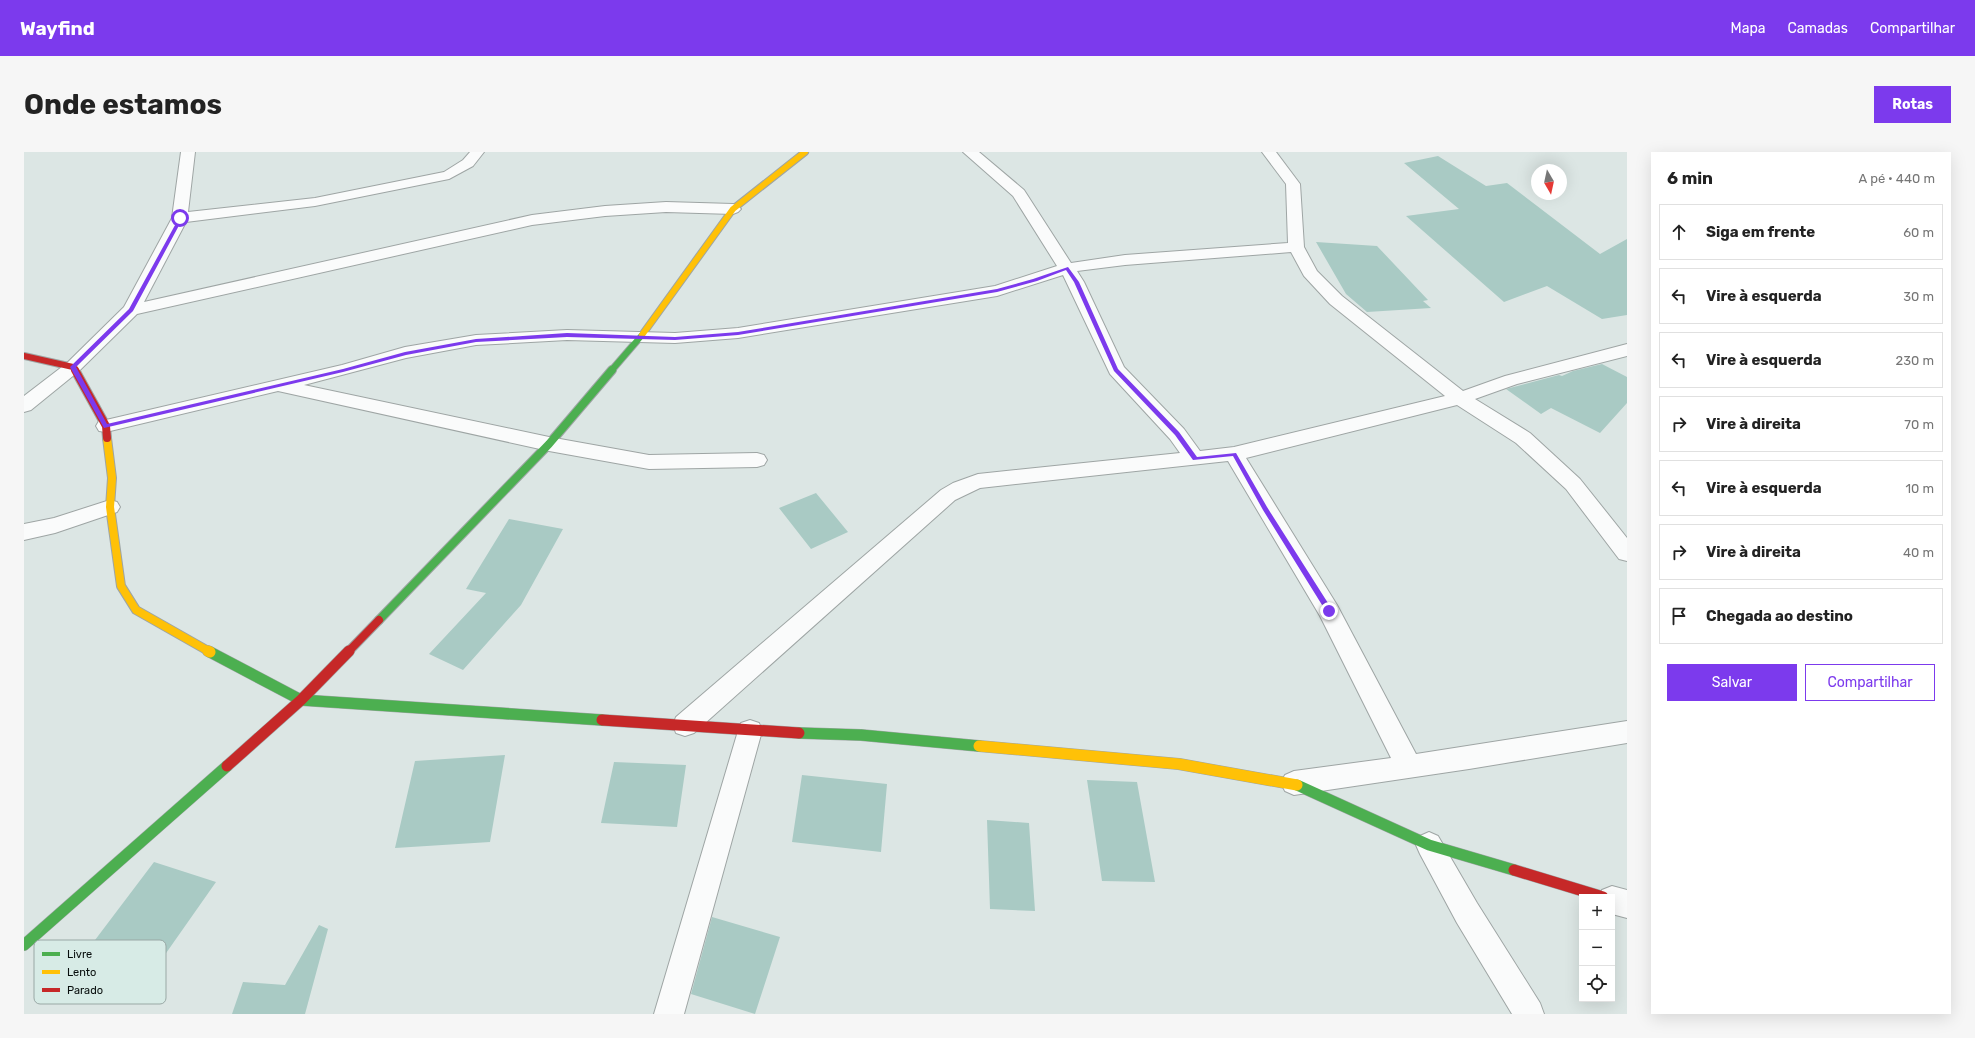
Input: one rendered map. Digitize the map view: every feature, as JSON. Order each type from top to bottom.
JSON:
[{"type":"street","points":[[24,406],[73,367],[131,310],[180,218],[188,152]]},
{"type":"street","points":[[180,218],[315,202],[449,175],[468,163],[477,152]]},
{"type":"street","points":[[24,945],[301,700],[549,444],[640,338],[732,209],[805,152]]},
{"type":"street","points":[[970,152],[1019,193],[1076,282],[1116,370],[1177,434],[1195,459]]},
{"type":"street","points":[[1269,152],[1293,184],[1296,247],[1310,273],[1336,300],[1460,398],[1523,438],[1573,484],[1627,553]]},
{"type":"street","points":[[131,310],[532,220],[605,211],[666,207],[732,209]]},
{"type":"street","points":[[106,426],[278,386],[405,353],[476,340],[567,335],[675,338],[738,334],[997,291],[1035,280],[1067,268],[1125,260],[1182,257],[1296,247]]},
{"type":"street","points":[[685,724],[948,495],[960,488],[978,481],[1234,454],[1460,398],[1511,380],[1627,350]]},
{"type":"street","points":[[24,356],[73,367],[106,426],[112,478],[110,508],[121,586],[136,610],[204,649],[301,700],[685,724],[750,731],[861,735],[1179,764],[1294,783],[1429,845],[1593,894]]},
{"type":"street","points":[[278,386],[549,444],[649,462],[757,460]]},
{"type":"street","points":[[1234,454],[1265,508],[1329,611],[1409,766]]},
{"type":"street","points":[[24,532],[56,525],[110,508]]},
{"type":"street","points":[[669,1014],[750,731]]},
{"type":"street","points":[[1294,783],[1627,732]]},
{"type":"street","points":[[1429,845],[1467,913],[1529,1014]]},
{"type":"street","points":[[1615,901],[1627,904]]},
{"type":"building","points":[[1438,156],[1486,186],[1507,183],[1600,254],[1627,239],[1627,315],[1602,319],[1547,286],[1504,302],[1406,216],[1459,209],[1404,163]]},
{"type":"building","points":[[1316,242],[1377,246],[1428,300],[1423,301],[1431,308],[1367,312],[1346,294]]},
{"type":"building","points":[[1602,364],[1627,377],[1627,403],[1600,433],[1551,408],[1541,414],[1506,389],[1559,375],[1562,376],[1573,371]]},
{"type":"building","points":[[816,493],[848,532],[811,549],[779,508]]},
{"type":"building","points":[[509,519],[563,529],[521,605],[463,670],[429,654],[486,593],[466,589]]},
{"type":"building","points":[[505,755],[490,842],[395,848],[415,761]]},
{"type":"building","points":[[614,762],[686,765],[677,827],[601,823]]},
{"type":"building","points":[[802,775],[887,784],[881,852],[792,842]]},
{"type":"building","points":[[1087,780],[1137,782],[1155,882],[1102,881]]},
{"type":"building","points":[[987,820],[1029,823],[1035,911],[990,909]]},
{"type":"building","points":[[154,862],[216,882],[166,953],[166,940],[95,940]]},
{"type":"building","points":[[712,917],[780,937],[755,1014],[691,994]]},
{"type":"building","points":[[319,925],[328,929],[305,1014],[232,1014],[243,982],[285,985]]},
{"type":"traffic: fast","points":[[379,620],[549,444],[642,335]]},
{"type":"traffic: fast","points":[[210,652],[301,700],[602,720]]},
{"type":"traffic: fast","points":[[799,733],[861,735],[979,746]]},
{"type":"traffic: fast","points":[[24,945],[227,766]]},
{"type":"traffic: fast","points":[[1297,785],[1429,845],[1514,870]]},
{"type":"traffic: slow","points":[[642,335],[733,209],[805,152]]},
{"type":"traffic: slow","points":[[107,438],[112,478],[110,507],[121,586],[136,610],[210,652]]},
{"type":"traffic: slow","points":[[979,746],[1179,764],[1297,785]]},
{"type":"traffic: jam","points":[[24,356],[73,367],[106,426],[107,438]]},
{"type":"traffic: jam","points":[[227,766],[301,700],[379,620]]},
{"type":"traffic: jam","points":[[602,720],[750,731],[799,733]]},
{"type":"traffic: jam","points":[[1514,870],[1593,894]]},
{"type":"route","points":[[180,218],[141,294],[131,310],[73,367],[106,426],[343,370],[405,353],[476,340],[567,335],[675,338],[738,334],[997,291],[1035,280],[1067,268],[1076,282],[1116,370],[1177,434],[1195,459],[1234,454],[1265,508],[1329,611]]}]
